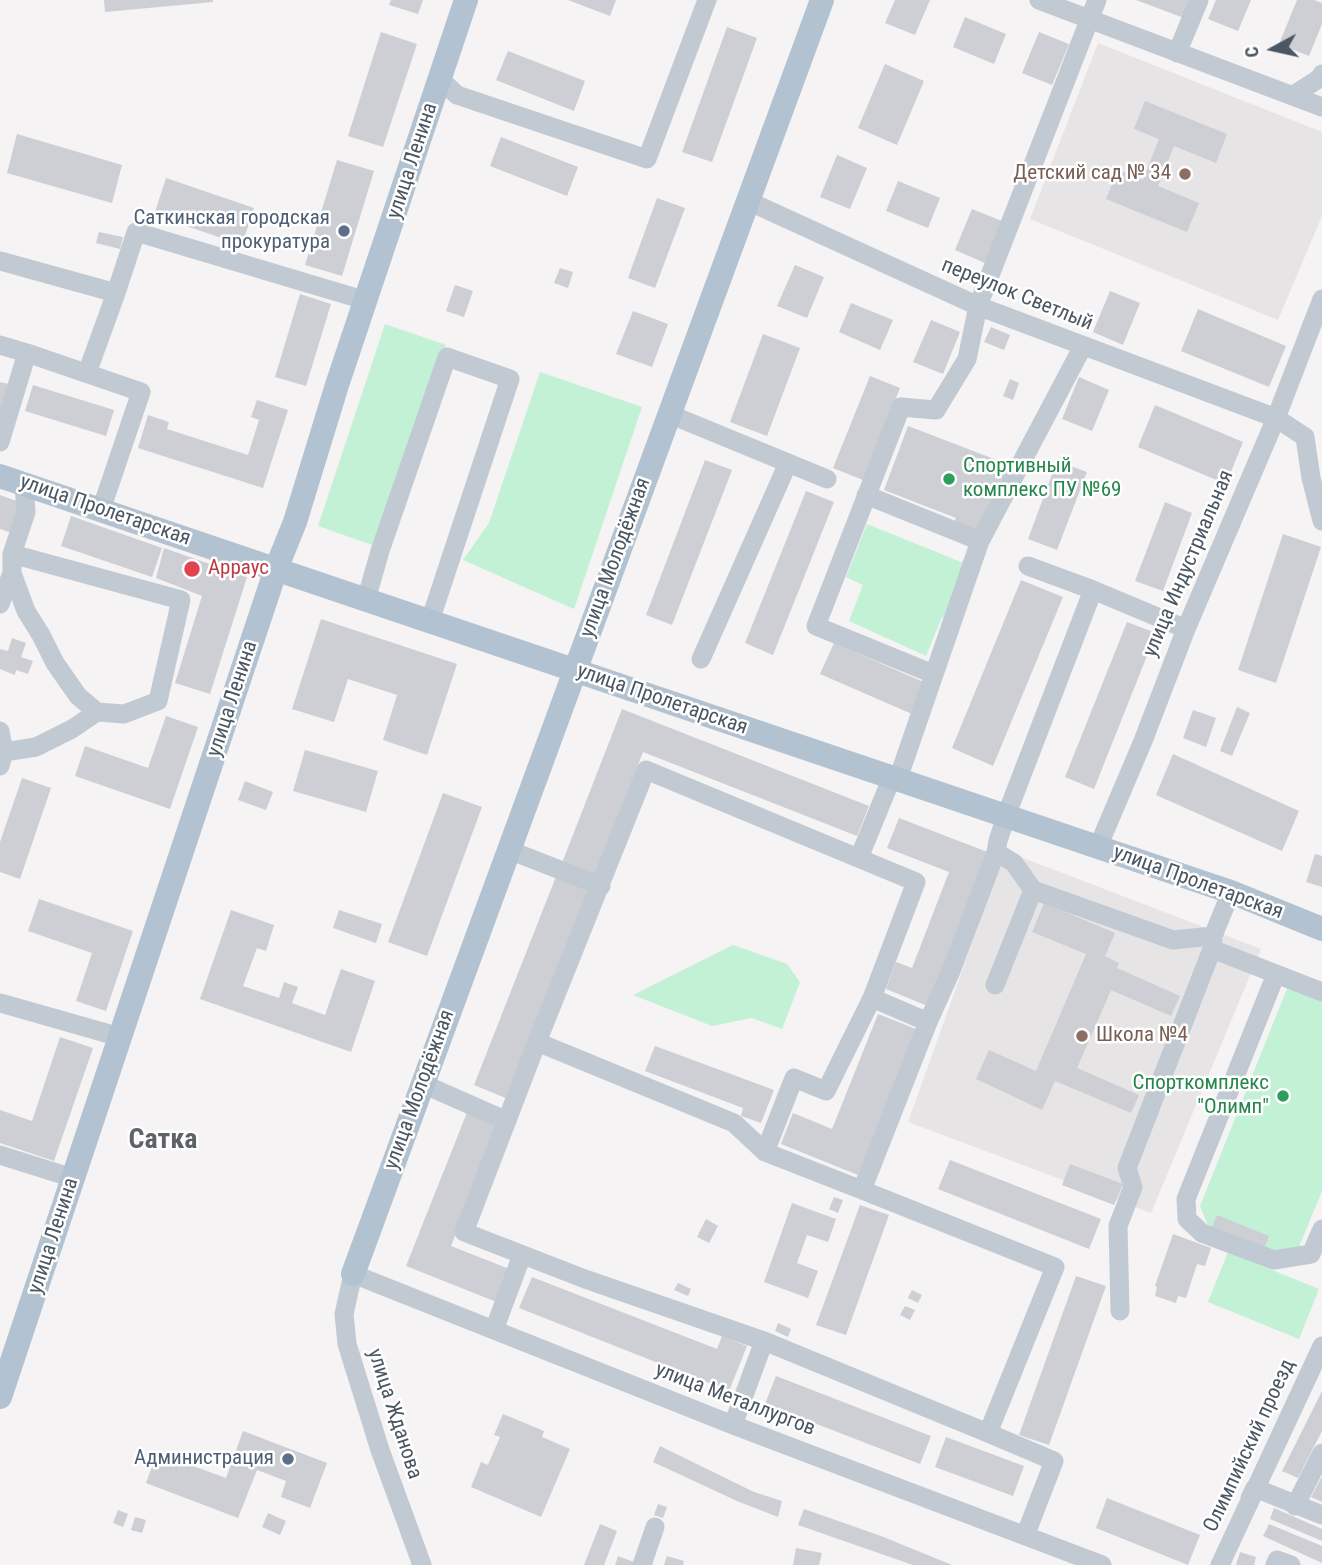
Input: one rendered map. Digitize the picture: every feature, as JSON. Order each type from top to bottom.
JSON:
[{"type":"main road","name":"улица Ленина","points":[[0,1397],[276,569],[295,522],[466,0]]},
{"type":"main road","name":"улица Молодёжная","points":[[353,1274],[822,0]]},
{"type":"main road","name":"улица Пролетарская","points":[[0,476],[1231,892],[1322,929]]},
{"type":"street","points":[[440,79],[457,94],[647,159],[707,0]]},
{"type":"street","points":[[1039,0],[1322,107]]},
{"type":"street","points":[[926,671],[816,626],[901,407],[936,411],[967,359],[978,306],[1097,0]]},
{"type":"street","points":[[1177,52],[1199,0]]},
{"type":"street","points":[[1292,96],[1322,74]]},
{"type":"street","name":"переулок Светлый","points":[[748,201],[978,306],[1276,418],[1305,437],[1311,478],[1322,521]]},
{"type":"street","points":[[87,373],[136,232],[367,301]]},
{"type":"street","points":[[0,261],[116,293]]},
{"type":"street","name":"улица Индустриальная","points":[[1098,847],[1186,629],[1276,418],[1322,299]]},
{"type":"street","points":[[0,345],[141,392],[101,510]]},
{"type":"street","points":[[859,858],[895,778],[980,541],[1083,346]]},
{"type":"street","points":[[0,442],[27,353]]},
{"type":"street","points":[[366,600],[380,551],[447,358],[510,379],[430,621]]},
{"type":"street","points":[[669,414],[827,479]]},
{"type":"street","points":[[701,659],[788,463]]},
{"type":"street","points":[[0,604],[26,512],[24,484]]},
{"type":"street","points":[[866,495],[980,541]]},
{"type":"street","points":[[12,563],[181,600],[158,701],[124,714],[97,712],[78,696],[55,663],[26,611],[12,563]]},
{"type":"street","points":[[1028,566],[1186,629]]},
{"type":"street","points":[[862,1190],[928,1022],[951,971],[996,852],[1006,816],[1093,590]]},
{"type":"street","points":[[0,731],[2,759],[36,747],[72,729],[97,712]]},
{"type":"street","points":[[765,1152],[794,1078],[826,1091],[872,999],[916,883],[646,770],[464,1232],[585,1279],[764,1341],[1054,1461],[1025,1536]]},
{"type":"street","points":[[509,850],[601,886]]},
{"type":"street","points":[[996,852],[1014,863],[1033,890],[1172,940],[1212,942],[1276,974],[1322,992]]},
{"type":"street","points":[[995,985],[1033,890]]},
{"type":"street","points":[[1120,1311],[1118,1226],[1133,1187],[1126,1168],[1231,892]]},
{"type":"street","points":[[1276,974],[1256,1044],[1217,1143],[1186,1199],[1187,1219],[1202,1233],[1274,1261],[1287,1254],[1311,1254],[1318,1223]]},
{"type":"street","points":[[872,999],[928,1022]]},
{"type":"street","points":[[0,1003],[120,1037]]},
{"type":"street","points":[[537,1042],[734,1123],[765,1152],[1055,1267],[988,1433]]},
{"type":"street","points":[[423,1084],[507,1121]]},
{"type":"street","points":[[0,1155],[73,1178]]},
{"type":"street","points":[[494,1330],[522,1255]]},
{"type":"street","name":"улица Металлургов","points":[[353,1274],[733,1425],[1102,1565]]},
{"type":"street","name":"улица Жданова","points":[[353,1274],[344,1314],[347,1344],[380,1450],[422,1565]]},
{"type":"street","points":[[733,1425],[764,1341]]},
{"type":"street","name":"Олимпийский проезд","points":[[1220,1565],[1322,1346]]},
{"type":"street","points":[[1295,1506],[1322,1453]]},
{"type":"street","points":[[1255,1488],[1322,1515]]},
{"type":"street","points":[[642,1565],[655,1527]]},
{"type":"street","points":[[1275,1565],[1277,1560],[1291,1565]]},
{"type":"shaded area","name":"Детский сад № 34","points":[[1098,43],[1322,132],[1322,216],[1278,320],[1030,219]]},
{"type":"shaded area","name":"Школа №4","points":[[1005,851],[1261,949],[1151,1213],[908,1122]]},
{"type":"green space","points":[[385,324],[446,345],[378,547],[318,526]]},
{"type":"green space","points":[[540,372],[642,407],[574,609],[463,560],[489,523]]},
{"type":"green space","points":[[867,524],[971,566],[950,619],[942,617],[926,656],[849,621],[863,585],[846,577]]},
{"type":"green space","points":[[733,945],[787,964],[800,982],[782,1029],[752,1018],[712,1026],[633,995]]},
{"type":"green space","name":"Спорткомплекс \"Олимп\"","points":[[1288,986],[1322,999],[1322,1191],[1299,1247],[1266,1254],[1210,1231],[1200,1206]]},
{"type":"green space","points":[[1228,1252],[1319,1289],[1299,1339],[1208,1302]]},
{"type":"building","points":[[104,0],[213,0],[213,2],[105,12]]},
{"type":"building","points":[[391,0],[423,0],[418,14],[389,5]]},
{"type":"building","points":[[568,0],[616,0],[610,16]]},
{"type":"building","points":[[895,0],[930,0],[915,35],[885,23]]},
{"type":"building","points":[[1136,0],[1191,0],[1184,18]]},
{"type":"building","points":[[1216,0],[1251,0],[1238,31],[1208,19]]},
{"type":"building","points":[[1297,0],[1322,3],[1322,24],[1309,56],[1279,44]]},
{"type":"building","points":[[965,17],[1006,34],[994,64],[953,47]]},
{"type":"building","points":[[727,27],[757,38],[712,162],[682,152]]},
{"type":"building","points":[[381,32],[417,44],[383,147],[348,136]]},
{"type":"building","points":[[1039,32],[1069,44],[1052,85],[1022,73]]},
{"type":"building","points":[[508,51],[585,81],[574,111],[496,80]]},
{"type":"building","points":[[885,64],[924,81],[897,145],[858,128]]},
{"type":"building","points":[[1145,101],[1227,134],[1216,163],[1174,146],[1158,186],[1199,203],[1187,232],[1106,199],[1118,170],[1143,180],[1159,139],[1134,129]]},
{"type":"building","points":[[17,134],[122,165],[112,203],[7,173]]},
{"type":"building","points":[[501,137],[578,167],[567,196],[490,166]]},
{"type":"building","points":[[837,155],[867,168],[850,209],[820,197]]},
{"type":"building","points":[[337,160],[374,171],[342,276],[305,265]]},
{"type":"building","points":[[166,178],[254,208],[242,245],[154,215]]},
{"type":"building","points":[[898,181],[940,198],[928,228],[886,211]]},
{"type":"building","points":[[657,198],[685,208],[655,288],[628,278]]},
{"type":"building","points":[[972,209],[1002,221],[985,263],[955,250]]},
{"type":"building","points":[[99,232],[123,237],[120,249],[96,243]]},
{"type":"building","points":[[795,265],[824,277],[807,318],[777,306]]},
{"type":"building","points":[[560,268],[573,272],[568,288],[554,283]]},
{"type":"building","points":[[455,285],[473,291],[464,317],[446,311]]},
{"type":"building","points":[[1110,291],[1140,303],[1123,345],[1093,332]]},
{"type":"building","points":[[300,294],[331,304],[306,386],[275,377]]},
{"type":"building","points":[[851,303],[893,320],[880,350],[839,332]]},
{"type":"building","points":[[1198,309],[1286,346],[1269,387],[1181,351]]},
{"type":"building","points":[[633,311],[668,324],[652,367],[616,354]]},
{"type":"building","points":[[931,320],[960,332],[943,374],[913,362]]},
{"type":"building","points":[[991,327],[1010,335],[1004,350],[984,342]]},
{"type":"building","points":[[763,334],[800,348],[767,436],[730,422]]},
{"type":"building","points":[[870,376],[900,388],[863,480],[833,468]]},
{"type":"building","points":[[1079,377],[1109,390],[1092,431],[1062,419]]},
{"type":"building","points":[[1010,379],[1019,383],[1013,400],[1003,396]]},
{"type":"building","points":[[0,382],[9,384],[0,411]]},
{"type":"building","points":[[33,385],[114,410],[106,436],[25,411]]},
{"type":"building","points":[[257,400],[288,410],[263,488],[138,448],[148,415],[169,422],[167,429],[248,455],[259,420],[251,417]]},
{"type":"building","points":[[1155,405],[1243,442],[1226,484],[1138,447]]},
{"type":"building","name":"Спортивный комплекс ПУ №69","points":[[908,426],[1015,467],[982,536],[953,524],[956,518],[884,490]]},
{"type":"building","points":[[705,460],[732,470],[672,625],[646,615]]},
{"type":"building","points":[[1057,461],[1087,472],[1057,550],[1028,539]]},
{"type":"building","points":[[806,491],[834,502],[773,655],[745,643]]},
{"type":"building","points":[[0,495],[25,504],[15,534],[0,529]]},
{"type":"building","points":[[1165,502],[1192,513],[1163,591],[1135,581]]},
{"type":"building","points":[[71,516],[162,548],[152,577],[61,546]]},
{"type":"building","points":[[1283,534],[1321,547],[1276,683],[1238,670]]},
{"type":"building","points":[[164,548],[247,577],[210,694],[175,683],[202,596],[156,578]]},
{"type":"building","points":[[1021,580],[1063,597],[993,766],[952,748]]},
{"type":"building","points":[[321,619],[457,664],[427,755],[383,740],[397,695],[348,679],[334,722],[292,709]]},
{"type":"building","points":[[1127,622],[1156,633],[1094,789],[1065,777]]},
{"type":"building","points":[[12,638],[26,643],[21,657],[33,661],[28,674],[16,670],[15,675],[0,669],[0,649],[8,651]]},
{"type":"building","points":[[834,643],[926,683],[912,714],[820,674]]},
{"type":"building","points":[[1237,707],[1250,713],[1232,756],[1220,751]]},
{"type":"building","points":[[622,709],[869,806],[857,836],[643,752],[595,876],[562,863]]},
{"type":"building","points":[[1193,710],[1216,718],[1206,747],[1183,738]]},
{"type":"building","points":[[166,716],[198,727],[170,809],[75,776],[85,746],[148,768]]},
{"type":"building","points":[[305,750],[378,771],[366,812],[293,791]]},
{"type":"building","points":[[1173,754],[1299,811],[1282,851],[1156,795]]},
{"type":"building","points":[[22,778],[51,788],[20,879],[0,872],[0,842]]},
{"type":"building","points":[[245,781],[273,792],[266,810],[238,800]]},
{"type":"building","points":[[443,793],[482,807],[427,956],[388,942]]},
{"type":"building","points":[[899,818],[990,853],[930,1007],[886,989],[896,962],[912,968],[949,872],[887,848]]},
{"type":"building","points":[[1315,854],[1322,856],[1322,887],[1306,882]]},
{"type":"building","points":[[557,874],[591,888],[508,1099],[474,1085]]},
{"type":"building","points":[[39,899],[133,931],[106,1011],[76,1001],[92,953],[28,931]]},
{"type":"building","points":[[1044,903],[1115,933],[1105,956],[1119,963],[1117,968],[1180,996],[1171,1016],[1111,990],[1077,1068],[1139,1095],[1131,1113],[1055,1081],[1042,1110],[976,1079],[989,1050],[1036,1071],[1086,954],[1032,932]]},
{"type":"building","points":[[231,910],[274,925],[266,951],[257,948],[243,986],[279,998],[284,982],[298,987],[292,1003],[325,1015],[341,969],[375,981],[351,1052],[200,999]]},
{"type":"building","points":[[339,910],[382,924],[376,943],[333,928]]},
{"type":"building","points":[[878,1014],[916,1029],[858,1175],[781,1144],[793,1113],[832,1129]]},
{"type":"building","points":[[60,1037],[93,1048],[54,1161],[0,1143],[0,1110],[32,1121]]},
{"type":"building","points":[[655,1046],[774,1090],[761,1123],[741,1116],[743,1108],[645,1071]]},
{"type":"building","points":[[468,1110],[500,1123],[451,1246],[512,1270],[499,1303],[406,1266]]},
{"type":"building","points":[[950,1160],[1101,1219],[1089,1249],[938,1189]]},
{"type":"building","points":[[1070,1164],[1123,1184],[1114,1205],[1062,1185]]},
{"type":"building","points":[[834,1197],[843,1200],[838,1213],[829,1209]]},
{"type":"building","points":[[792,1203],[836,1219],[828,1242],[807,1235],[797,1263],[818,1271],[808,1298],[764,1282]]},
{"type":"building","points":[[860,1205],[889,1215],[846,1335],[816,1325]]},
{"type":"building","points":[[1217,1215],[1269,1236],[1263,1252],[1210,1231]]},
{"type":"building","points":[[706,1219],[718,1226],[709,1243],[697,1237]]},
{"type":"building","points":[[1173,1234],[1211,1248],[1205,1266],[1197,1264],[1186,1298],[1178,1296],[1176,1303],[1155,1296],[1155,1286]]},
{"type":"building","points":[[1076,1276],[1106,1286],[1049,1445],[1019,1435]]},
{"type":"building","points":[[532,1277],[717,1349],[722,1336],[747,1346],[729,1391],[519,1308]]},
{"type":"building","points":[[678,1283],[691,1289],[688,1296],[674,1290]]},
{"type":"building","points":[[912,1290],[922,1295],[918,1303],[908,1298]]},
{"type":"building","points":[[905,1306],[915,1310],[910,1320],[900,1315]]},
{"type":"building","points":[[778,1323],[791,1329],[788,1337],[775,1331]]},
{"type":"building","points":[[776,1376],[931,1436],[920,1464],[765,1404]]},
{"type":"building","points":[[1322,1391],[1322,1431],[1298,1478],[1282,1471]]},
{"type":"building","points":[[503,1414],[544,1431],[542,1437],[570,1449],[541,1517],[471,1487],[481,1462],[488,1465],[500,1437],[494,1435]]},
{"type":"building","points":[[243,1431],[327,1463],[310,1508],[281,1497],[286,1481],[257,1470],[238,1518],[146,1483],[157,1453],[226,1478]]},
{"type":"building","points":[[946,1437],[1024,1466],[1013,1496],[935,1467]]},
{"type":"building","points":[[660,1446],[754,1492],[782,1501],[778,1517],[653,1462]]},
{"type":"building","points":[[1322,1476],[1322,1502],[1311,1497]]},
{"type":"building","points":[[1107,1498],[1200,1535],[1188,1565],[1096,1528]]},
{"type":"building","points":[[658,1504],[667,1507],[663,1518],[654,1515]]},
{"type":"building","points":[[1274,1508],[1322,1529],[1322,1541],[1270,1519]]},
{"type":"building","points":[[804,1509],[952,1565],[913,1565],[798,1525]]},
{"type":"building","points":[[118,1510],[128,1514],[123,1527],[113,1523]]},
{"type":"building","points":[[268,1513],[286,1521],[280,1535],[262,1527]]},
{"type":"building","points":[[135,1517],[146,1520],[142,1533],[131,1530]]},
{"type":"building","points":[[600,1524],[617,1531],[604,1565],[584,1565]]},
{"type":"building","points":[[1269,1524],[1322,1546],[1322,1563],[1263,1536]]},
{"type":"building","points":[[796,1548],[822,1553],[819,1565],[793,1565]]},
{"type":"building","points":[[1240,1552],[1256,1557],[1254,1565],[1236,1565]]},
{"type":"building","points":[[618,1556],[634,1562],[633,1565],[615,1565]]},
{"type":"building","points":[[667,1556],[684,1561],[683,1565],[664,1565]]},
{"type":"place","name":"Детский сад № 34","points":[[1185,174]]},
{"type":"place","name":"Саткинская городская прокуратура","points":[[344,231]]},
{"type":"place","name":"Спортивный комплекс ПУ №69","points":[[949,479]]},
{"type":"place","name":"Арраус","points":[[192,569]]},
{"type":"place","name":"Школа №4","points":[[1082,1036]]},
{"type":"place","name":"Спорткомплекс \"Олимп\"","points":[[1283,1096]]},
{"type":"place","name":"Администрация","points":[[288,1459]]},
{"type":"district","name":"Сатка","points":[[163,1141]]}]
